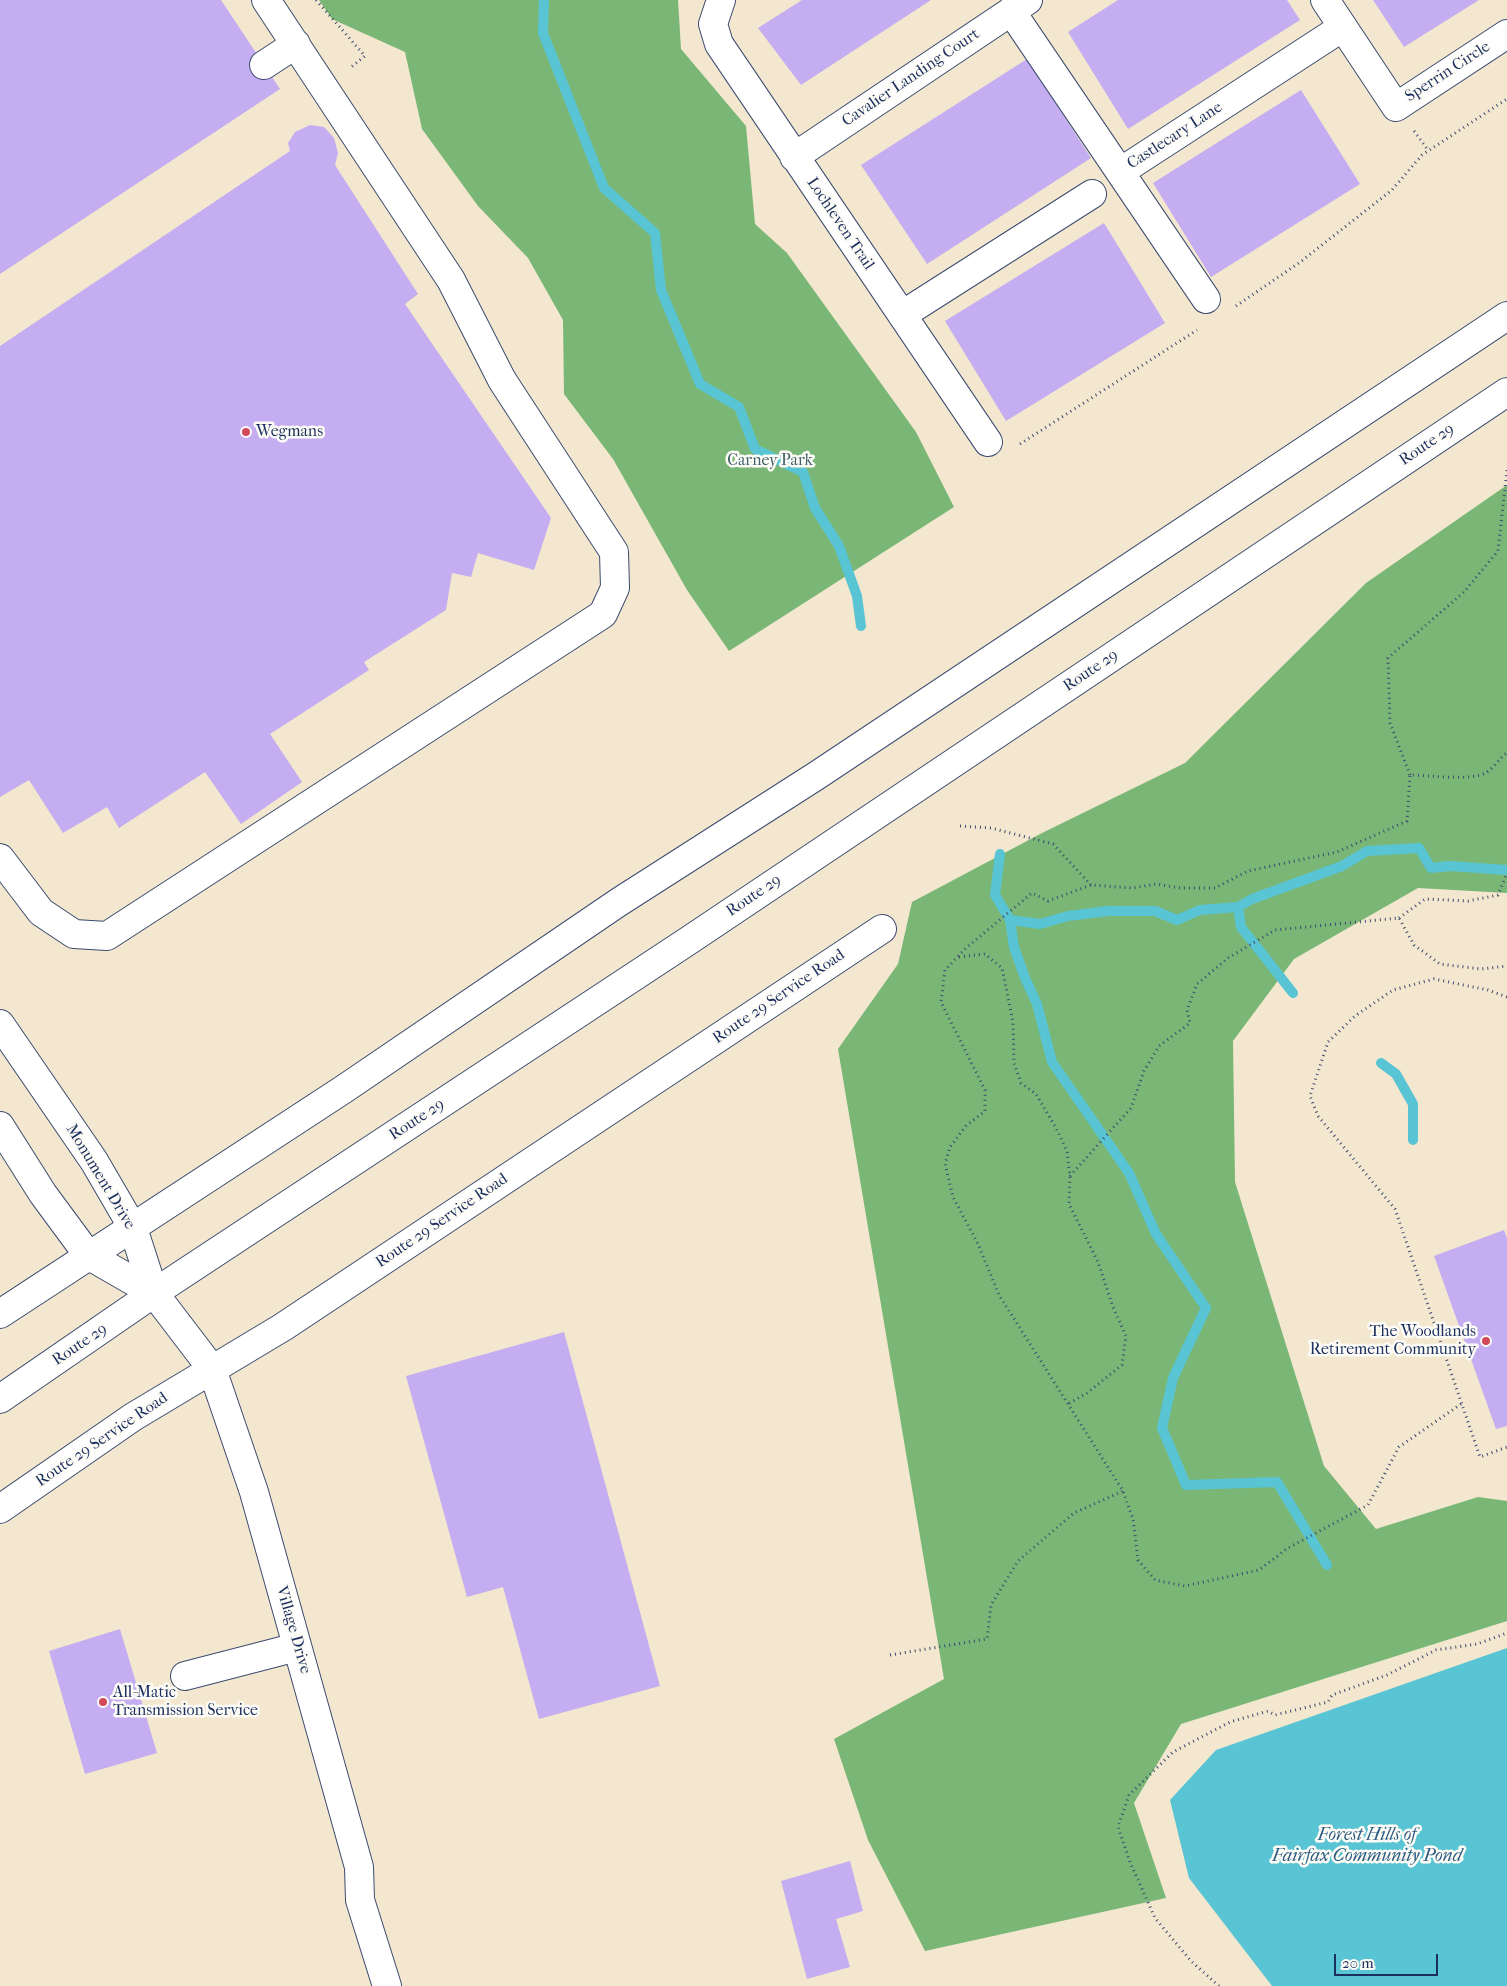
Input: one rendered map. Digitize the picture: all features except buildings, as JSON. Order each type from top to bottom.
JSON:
[{"type":"main road","points":[[0,858],[41,912],[74,934],[106,936],[603,614],[615,588],[614,552],[502,380],[450,280],[266,0]]},
{"type":"main road","name":"Lochleven Trail","points":[[721,0],[713,24],[718,44],[988,442]]},
{"type":"main road","name":"Sperrin Circle","points":[[1325,0],[1396,107],[1507,34]]},
{"type":"main road","name":"Cavalier Landing Court","points":[[794,156],[1020,6]]},
{"type":"main road","name":"Castlecary Lane","points":[[1020,6],[1120,172],[1343,27]]},
{"type":"main road","points":[[264,65],[296,44]]},
{"type":"main road","points":[[1120,172],[1206,299]]},
{"type":"main road","points":[[902,315],[1092,194]]},
{"type":"main road","points":[[0,1314],[344,1089],[619,902],[816,776],[1507,316]]},
{"type":"main road","name":"Route 29","points":[[0,1399],[154,1294],[688,941],[1507,392]]},
{"type":"main road","name":"Route 29 Service Road","points":[[0,1509],[133,1417],[291,1321],[882,929]]},
{"type":"main road","name":"Monument Drive","points":[[0,1024],[94,1162],[133,1228],[154,1294]]},
{"type":"main road","points":[[0,1126],[43,1194],[88,1255],[154,1294]]},
{"type":"main road","name":"Village Drive","points":[[154,1294],[212,1369],[254,1492],[359,1867],[360,1900],[387,1986]]},
{"type":"main road","points":[[185,1676],[297,1647]]},
{"type":"path","points":[[316,0],[365,56],[324,88]]},
{"type":"path","points":[[1231,310],[1299,263],[1392,190],[1422,155],[1507,98]]},
{"type":"path","points":[[988,442],[1009,451],[1194,334],[1200,328]]},
{"type":"path","points":[[1461,1404],[1399,1447],[1368,1505],[1288,1548],[1259,1570],[1185,1586],[1155,1580],[1138,1560],[1133,1519],[1124,1491],[999,1295],[978,1244],[953,1197],[945,1164],[950,1147],[966,1126],[985,1111],[985,1090],[941,1002],[945,970],[966,948],[1032,893],[1048,901],[1091,885],[1133,888],[1156,884],[1180,888],[1214,888],[1248,871],[1337,852],[1408,821],[1410,775],[1390,723],[1388,658],[1464,592],[1498,551],[1507,470]]},
{"type":"path","points":[[1410,775],[1457,778],[1486,773],[1507,753]]},
{"type":"path","points":[[960,826],[991,828],[1053,844],[1091,885]]},
{"type":"path","points":[[1070,1176],[1131,1108],[1144,1071],[1160,1046],[1190,1023],[1187,1010],[1197,984],[1228,958],[1274,930],[1399,918],[1425,899],[1468,901],[1498,895],[1507,873]]},
{"type":"path","points":[[1399,918],[1414,945],[1440,964],[1481,969],[1507,966]]},
{"type":"path","points":[[958,957],[985,954],[1002,968],[1013,1022],[1014,1063],[1021,1083],[1036,1094],[1067,1150],[1070,1176],[1069,1204],[1098,1262],[1113,1307],[1126,1336],[1122,1365],[1087,1393],[1068,1404]]},
{"type":"path","points":[[1507,996],[1488,990],[1434,979],[1393,990],[1355,1016],[1328,1042],[1310,1096],[1318,1116],[1395,1209],[1480,1457],[1507,1447]]},
{"type":"path","points":[[890,1655],[988,1640],[991,1605],[1018,1561],[1074,1513],[1124,1491]]},
{"type":"path","points":[[1219,1986],[1191,1961],[1155,1918],[1130,1862],[1118,1827],[1129,1795],[1173,1752],[1230,1722],[1268,1711],[1275,1715],[1328,1702],[1332,1695],[1387,1675],[1436,1650],[1476,1644],[1507,1633]]},
{"type":"green space","name":"Carney Park","points":[[319,0],[678,0],[681,49],[746,126],[755,224],[787,253],[916,432],[954,507],[729,651],[687,590],[613,459],[564,394],[563,320],[528,258],[478,206],[422,129],[405,52],[332,19]]},
{"type":"green space","points":[[1507,485],[1507,893],[1418,888],[1294,959],[1233,1041],[1235,1182],[1324,1466],[1376,1529],[1478,1497],[1507,1501],[1507,1621],[1181,1724],[1134,1803],[1166,1898],[925,1951],[868,1840],[834,1739],[944,1679],[838,1049],[898,964],[912,902],[1042,833],[1185,763],[1366,583]]},
{"type":"water","name":"Forest Hills of Fairfax Community Pond","points":[[1507,1648],[1507,1986],[1272,1986],[1189,1878],[1170,1800],[1216,1750]]},
{"type":"waterway","points":[[544,0],[543,33],[604,188],[655,233],[661,290],[700,384],[739,407],[755,449],[803,472],[815,508],[839,546],[857,596],[861,626]]},
{"type":"waterway","points":[[1000,854],[995,895],[1010,920],[1040,924],[1068,916],[1108,911],[1155,911],[1177,920],[1200,910],[1238,907],[1252,899],[1342,866],[1367,851],[1419,848],[1431,868],[1450,866],[1507,870]]},
{"type":"waterway","points":[[1238,907],[1241,927],[1293,993]]},
{"type":"waterway","points":[[1010,920],[1014,947],[1037,1004],[1052,1062],[1129,1173],[1156,1234],[1206,1308],[1173,1378],[1162,1428],[1186,1485],[1277,1482],[1327,1565]]},
{"type":"waterway","points":[[1381,1063],[1396,1074],[1413,1104],[1413,1140]]},
{"type":"place","name":"Wegmans","points":[[246,432]]},
{"type":"place","name":"The Woodlands Retirement Community","points":[[1486,1341]]},
{"type":"place","name":"All-Matic Transmission Service","points":[[103,1702]]}]
